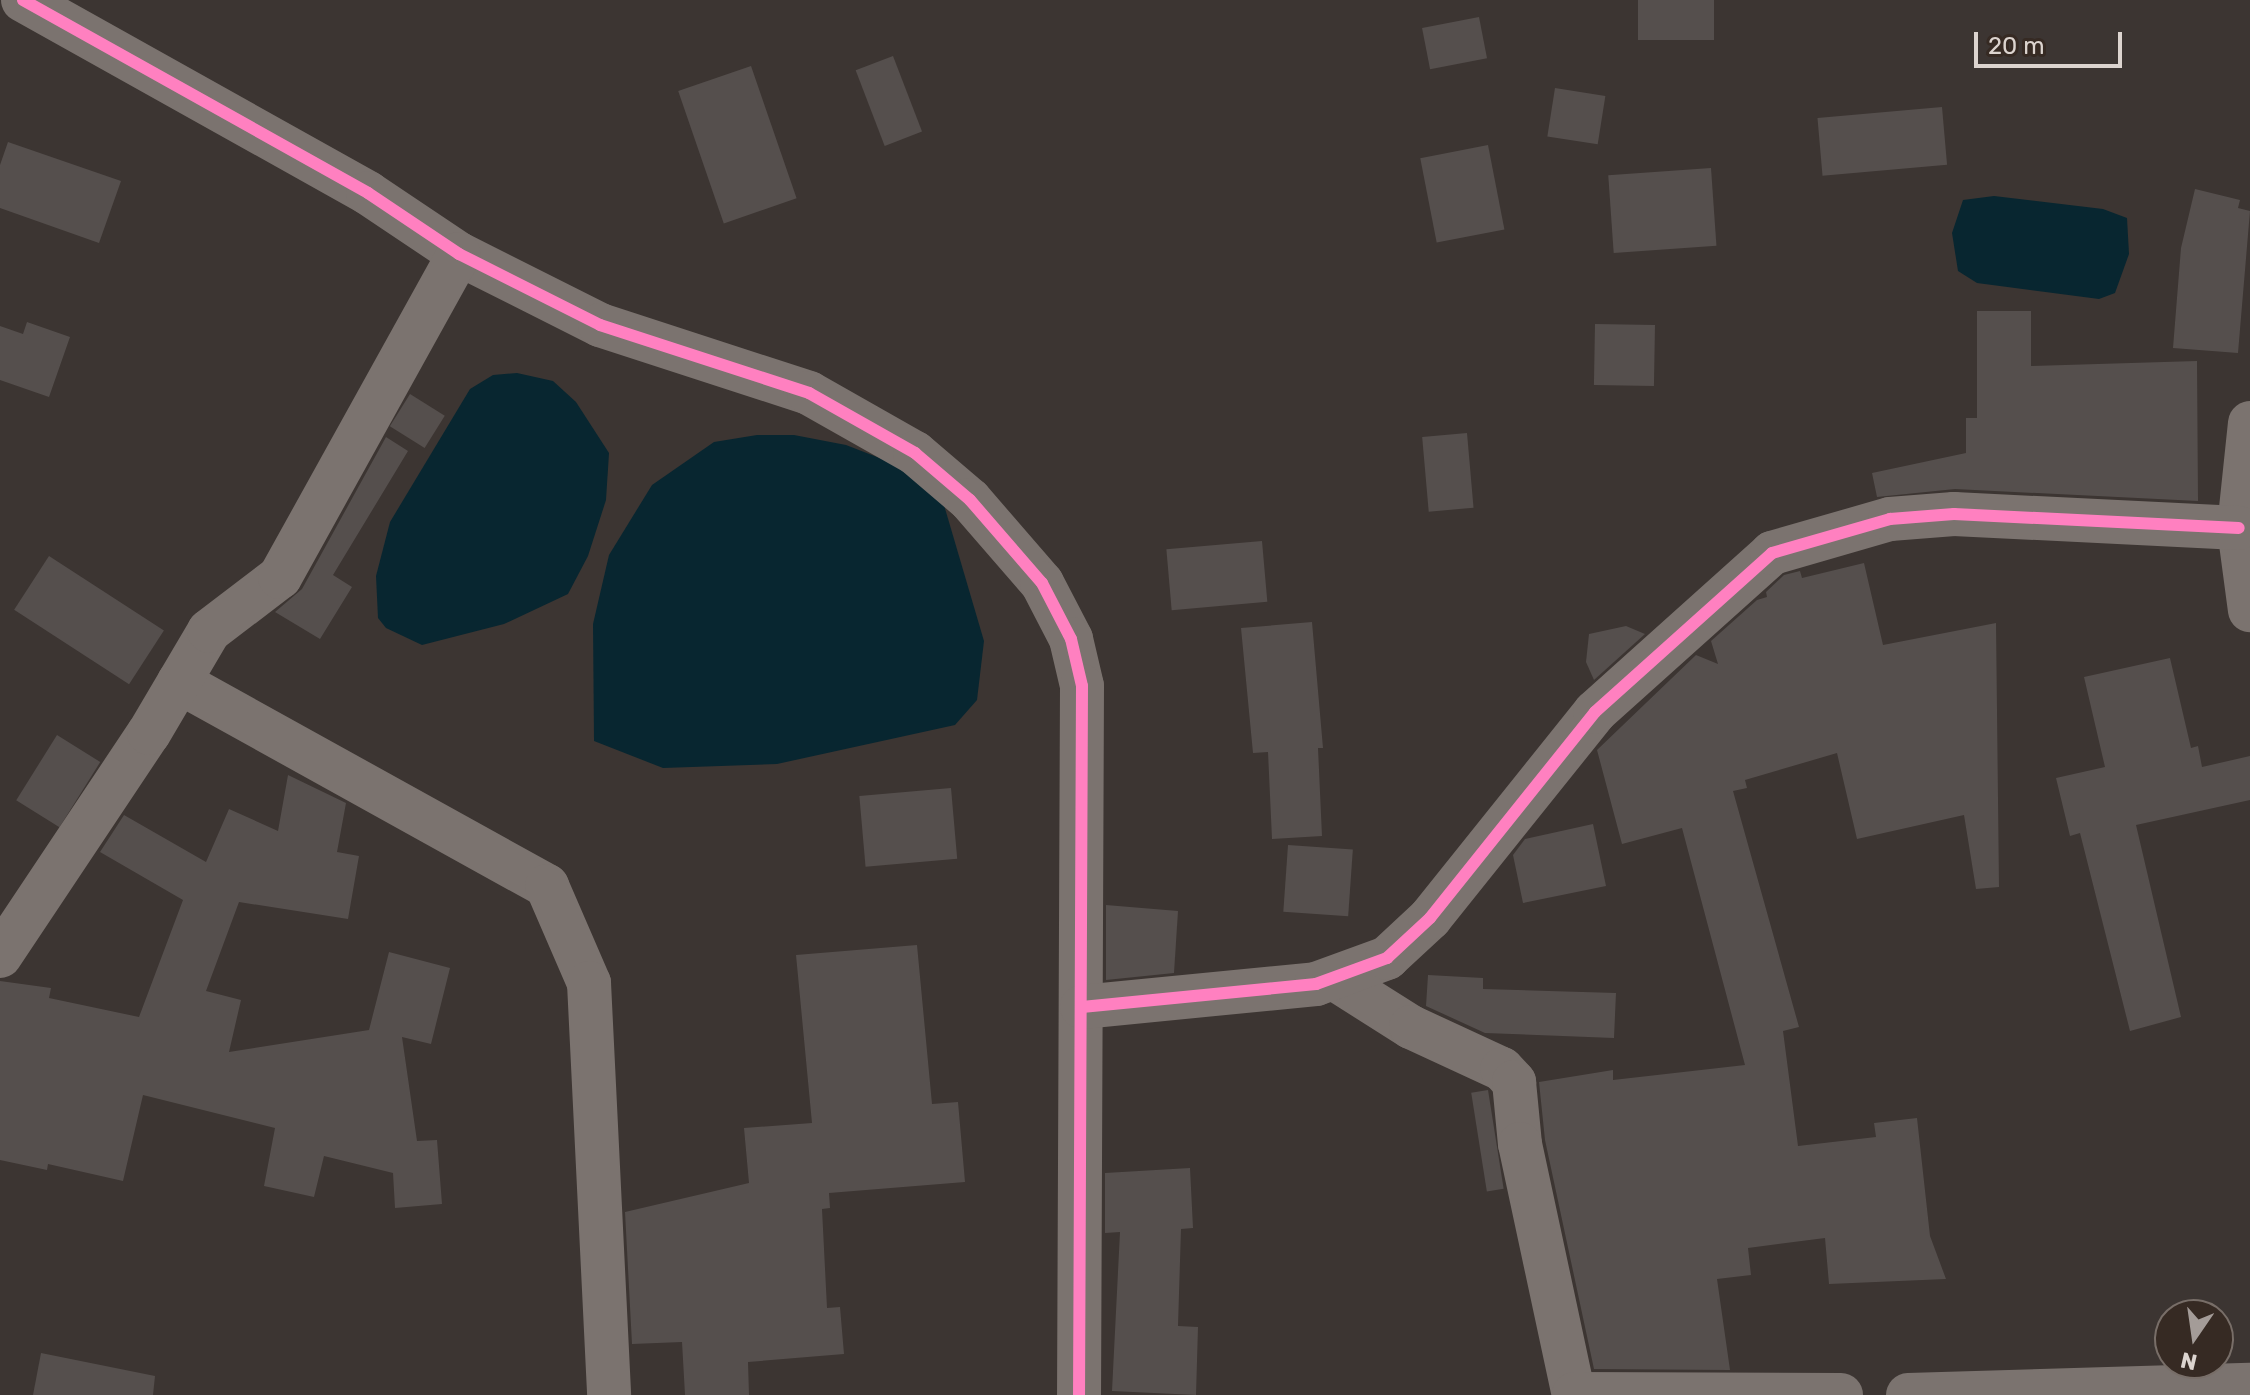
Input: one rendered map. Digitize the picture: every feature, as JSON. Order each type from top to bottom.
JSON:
[{"type":"street","points":[[23,0],[368,193],[459,254],[600,325],[809,393],[915,453],[970,500],[1042,583],[1071,639],[1082,686],[1079,1395]]},
{"type":"street","points":[[0,956],[209,631],[280,577],[459,254]]},
{"type":"street","points":[[2250,423],[2239,528],[2250,610]]},
{"type":"street","points":[[1082,1007],[1335,979],[1387,958],[1430,918],[1595,712],[1772,553],[1890,519],[1954,514],[2239,528]]},
{"type":"street","points":[[179,682],[262,732],[448,826],[547,886],[589,983],[609,1395]]},
{"type":"street","points":[[1335,979],[1411,1027],[1502,1069],[1514,1082],[1520,1144],[1574,1395],[1841,1395]]},
{"type":"street","points":[[1908,1395],[2250,1385]]},
{"type":"water","points":[[1994,196],[2103,209],[2127,218],[2129,254],[2115,293],[2099,299],[1977,283],[1958,271],[1952,233],[1963,200]]},
{"type":"water","points":[[517,373],[553,381],[576,402],[609,453],[606,500],[588,556],[568,594],[504,624],[422,645],[386,628],[378,618],[376,576],[390,522],[470,389],[493,375]]},
{"type":"water","points":[[757,435],[794,435],[846,445],[895,464],[944,505],[984,641],[977,700],[955,725],[777,764],[663,768],[594,741],[593,624],[609,555],[652,485],[714,442]]},
{"type":"building","points":[[1638,0],[1714,0],[1714,40],[1638,40]]},
{"type":"building","points":[[1479,17],[1487,58],[1430,69],[1422,28]]},
{"type":"building","points":[[893,56],[922,132],[885,146],[856,70]]},
{"type":"building","points":[[751,66],[797,198],[724,223],[678,91]]},
{"type":"building","points":[[1555,88],[1605,96],[1598,144],[1547,136]]},
{"type":"building","points":[[1942,107],[1947,165],[1823,176],[1817,118]]},
{"type":"building","points":[[8,142],[121,181],[99,243],[0,208],[0,165]]},
{"type":"building","points":[[1488,145],[1504,229],[1437,243],[1420,158]]},
{"type":"building","points":[[1711,168],[1716,246],[1614,253],[1608,175]]},
{"type":"building","points":[[2195,189],[2240,200],[2238,208],[2250,211],[2238,353],[2173,348],[2181,248]]},
{"type":"building","points":[[1977,311],[2031,311],[2031,366],[2197,361],[2198,501],[1955,489],[1877,497],[1872,473],[1966,453],[1966,418],[1977,418]]},
{"type":"building","points":[[27,322],[70,337],[49,397],[0,380],[0,326],[23,334]]},
{"type":"building","points":[[1595,324],[1655,325],[1654,386],[1594,385]]},
{"type":"building","points":[[410,394],[445,416],[425,448],[390,426]]},
{"type":"building","points":[[1467,433],[1474,508],[1429,512],[1422,437]]},
{"type":"building","points":[[386,437],[408,451],[333,575],[352,587],[320,639],[275,612],[302,589]]},
{"type":"building","points":[[1262,541],[1267,602],[1172,610],[1166,549]]},
{"type":"building","points":[[49,556],[164,631],[129,684],[14,610]]},
{"type":"building","points":[[1864,563],[1883,645],[1996,623],[1999,887],[1976,889],[1964,815],[1857,839],[1837,753],[1745,780],[1747,788],[1733,791],[1799,1027],[1783,1031],[1798,1146],[1876,1137],[1874,1123],[1917,1118],[1930,1236],[1946,1279],[1829,1284],[1825,1238],[1748,1248],[1751,1275],[1717,1279],[1730,1370],[1594,1369],[1545,1140],[1539,1082],[1613,1070],[1613,1080],[1745,1065],[1682,828],[1622,844],[1597,750],[1696,655],[1718,664],[1711,641],[1757,600],[1767,597],[1766,592],[1784,575],[1800,571],[1802,578]]},
{"type":"building","points":[[1312,622],[1323,748],[1318,748],[1322,836],[1272,839],[1268,752],[1253,753],[1241,628]]},
{"type":"building","points":[[1626,626],[1645,634],[1594,680],[1586,662],[1589,634]]},
{"type":"building","points":[[2170,658],[2191,748],[2198,746],[2202,767],[2250,756],[2250,800],[2136,825],[2181,1017],[2130,1031],[2080,833],[2070,836],[2056,778],[2105,767],[2084,677]]},
{"type":"building","points":[[57,735],[100,762],[59,827],[16,800]]},
{"type":"building","points":[[288,775],[346,803],[337,852],[359,856],[348,919],[239,902],[206,991],[241,1000],[229,1052],[369,1030],[389,952],[450,968],[431,1044],[402,1037],[417,1141],[437,1140],[442,1204],[395,1208],[393,1173],[324,1156],[314,1197],[264,1186],[275,1128],[143,1095],[123,1181],[48,1164],[47,1170],[0,1160],[0,981],[51,988],[49,998],[139,1017],[183,900],[100,852],[124,815],[206,862],[229,809],[278,831]]},
{"type":"building","points":[[951,788],[957,859],[866,867],[859,796]]},
{"type":"building","points":[[1593,824],[1606,886],[1523,903],[1513,855],[1525,839]]},
{"type":"building","points":[[1288,845],[1353,850],[1348,916],[1283,912]]},
{"type":"building","points":[[1106,905],[1178,911],[1174,973],[1106,980]]},
{"type":"building","points":[[917,945],[932,1104],[958,1102],[965,1182],[829,1193],[830,1208],[822,1209],[827,1308],[840,1307],[844,1354],[748,1362],[749,1395],[685,1395],[682,1342],[632,1344],[625,1212],[749,1183],[744,1128],[812,1123],[796,955]]},
{"type":"building","points":[[1428,975],[1483,978],[1483,989],[1616,993],[1614,1038],[1485,1033],[1426,1006]]},
{"type":"building","points":[[1488,1090],[1504,1189],[1487,1191],[1471,1093]]},
{"type":"building","points":[[1190,1168],[1193,1228],[1181,1229],[1178,1326],[1198,1327],[1196,1395],[1112,1391],[1120,1232],[1105,1233],[1105,1173]]},
{"type":"building","points":[[41,1353],[155,1376],[153,1395],[33,1395]]},
{"type":"cycle path","points":[[23,0],[368,193],[459,254],[600,325],[809,393],[915,453],[970,500],[1042,583],[1071,639],[1082,686],[1079,1395]]},
{"type":"cycle path","points":[[1082,1007],[1316,984],[1387,958],[1430,918],[1595,712],[1772,553],[1890,519],[1954,514],[2239,528]]}]
